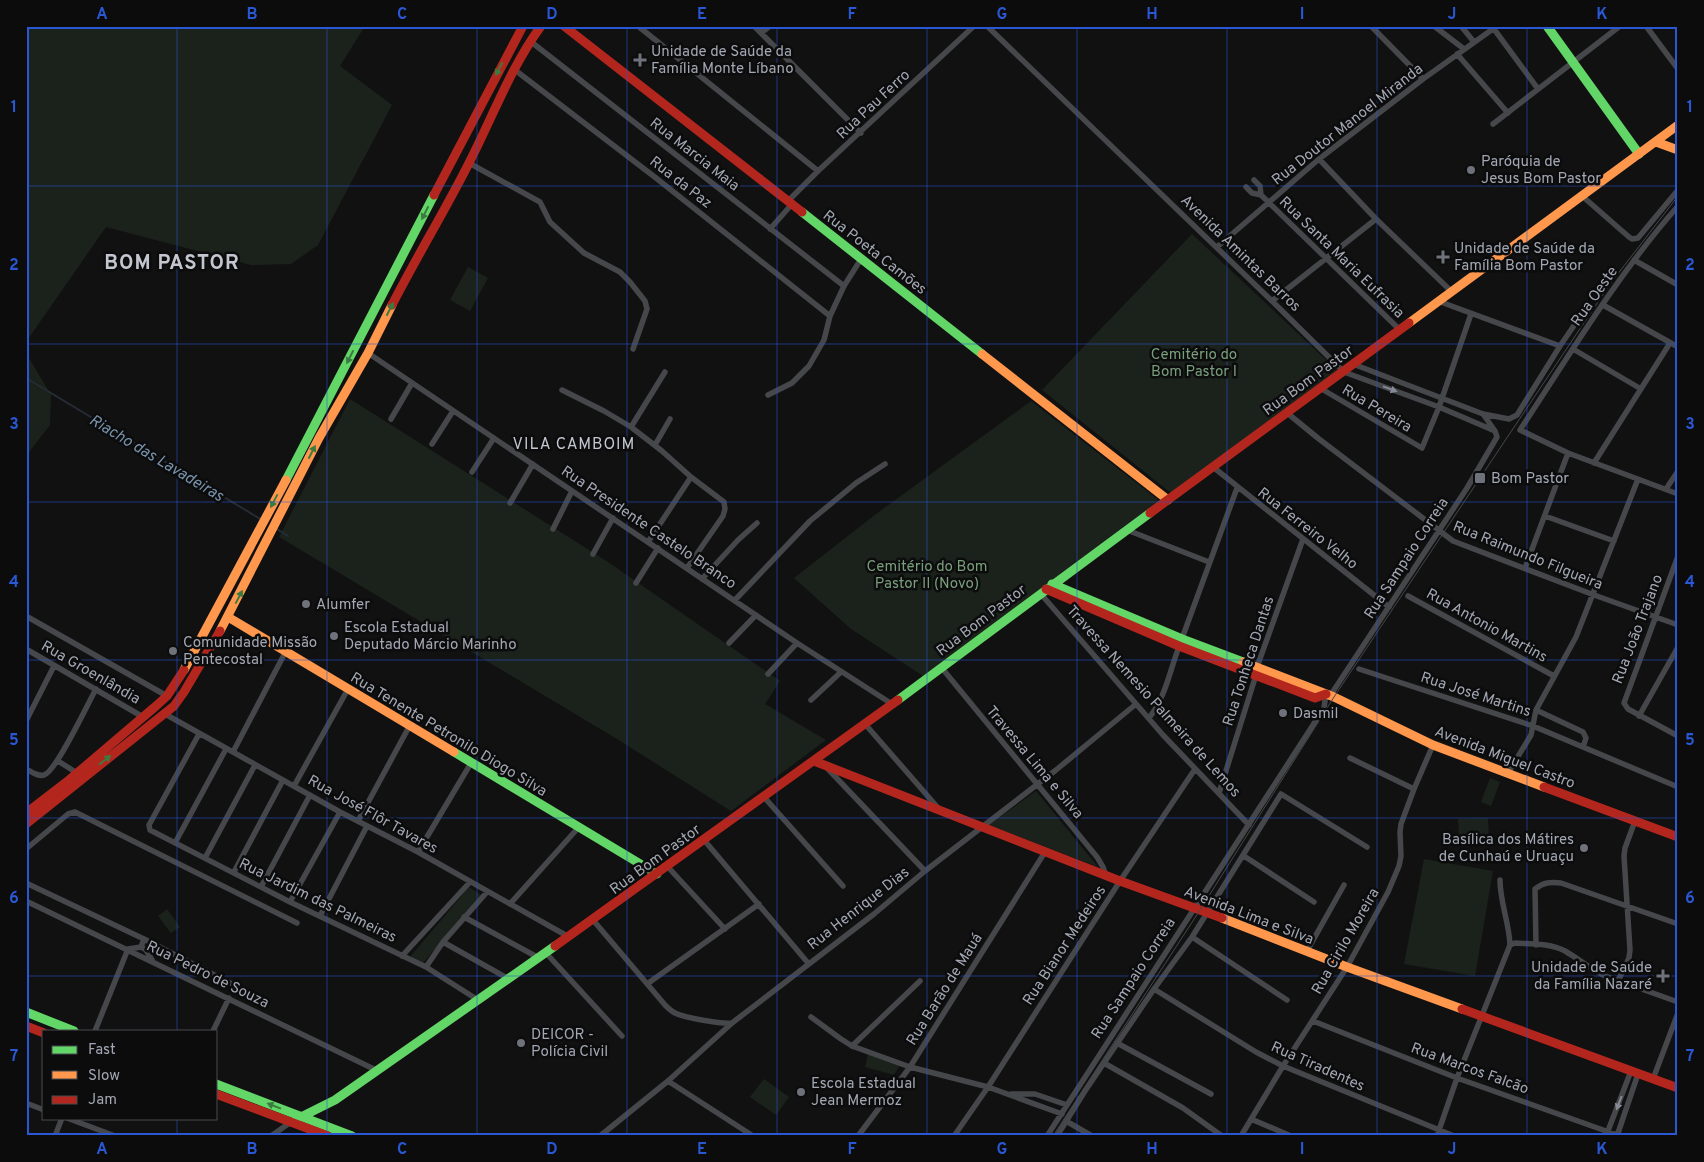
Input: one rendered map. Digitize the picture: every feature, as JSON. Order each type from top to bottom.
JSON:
[{"type":"main road","points":[[26,813],[77,773],[167,696],[188,664],[311,433],[523,26]]},
{"type":"main road","points":[[26,824],[165,714],[174,706],[184,692],[228,617],[319,438],[368,353],[413,264],[469,163],[530,41],[541,26]]},
{"type":"main road","name":"Rua Poeta Camões","points":[[564,26],[1168,500]]},
{"type":"main road","points":[[1547,26],[1639,154]]},
{"type":"main road","points":[[476,114],[488,122]]},
{"type":"main road","name":"Rua Bom Pastor","points":[[291,1122],[326,1106],[543,956],[865,724],[1286,412],[1344,372],[1581,195],[1676,128]]},
{"type":"main road","points":[[1656,142],[1678,150]]},
{"type":"main road","points":[[1046,589],[1076,598],[1180,642],[1312,694],[1328,695]]},
{"type":"main road","name":"Rua Tenente Petronilo Diogo Silva","points":[[228,617],[471,763],[566,815],[578,828],[657,874]]},
{"type":"main road","name":"Avenida Miguel Castro","points":[[1328,695],[1433,745],[1678,837]]},
{"type":"main road","name":"Avenida Lima e Silva","points":[[814,761],[1106,876],[1347,967],[1678,1088]]},
{"type":"main road","points":[[26,1012],[71,1030]]},
{"type":"main road","points":[[26,1026],[42,1032]]},
{"type":"main road","points":[[218,1085],[352,1136]]},
{"type":"main road","points":[[218,1095],[328,1136]]},
{"type":"street","points":[[638,26],[818,171]]},
{"type":"street","points":[[754,26],[861,132]]},
{"type":"street","points":[[761,33],[770,26]]},
{"type":"street","name":"Rua Pau Ferro","points":[[770,228],[818,171],[974,26]]},
{"type":"street","name":"Avenida Amintas Barros","points":[[987,26],[1344,372],[1439,407],[1496,431]]},
{"type":"street","points":[[1371,26],[1423,78]]},
{"type":"street","points":[[1434,26],[1464,49]]},
{"type":"street","points":[[1461,26],[1474,42]]},
{"type":"street","points":[[1493,124],[1620,26]]},
{"type":"street","points":[[1646,26],[1678,69]]},
{"type":"street","points":[[1495,27],[1538,89]]},
{"type":"street","name":"Rua Doutor Manoel Miranda","points":[[1216,247],[1319,159],[1423,78],[1495,27]]},
{"type":"street","name":"Rua Marcia Maia","points":[[530,41],[844,286]]},
{"type":"street","points":[[1457,54],[1508,113]]},
{"type":"street","name":"Rua da Paz","points":[[515,70],[656,178],[830,316]]},
{"type":"street","points":[[1319,159],[1376,219],[1451,292]]},
{"type":"street","points":[[469,163],[540,202],[550,222],[584,254],[620,272],[630,282],[645,301],[648,310],[633,350]]},
{"type":"street","name":"Rua Santa Maria Eufrasia","points":[[1254,180],[1261,188],[1262,195],[1268,203],[1400,330]]},
{"type":"street","points":[[1246,187],[1252,192],[1262,195]]},
{"type":"street","points":[[1581,195],[1629,237],[1635,239],[1638,238],[1678,190]]},
{"type":"street","name":"Rua Oeste","points":[[1568,453],[1520,430],[1634,260],[1678,206]]},
{"type":"street","points":[[1272,301],[1376,219]]},
{"type":"street","points":[[768,395],[792,383],[809,366],[826,334],[830,316],[844,286],[861,259]]},
{"type":"street","points":[[1634,260],[1678,285]]},
{"type":"street","points":[[1438,301],[1560,346]]},
{"type":"street","points":[[1603,305],[1678,347]]},
{"type":"street","points":[[1353,364],[1484,414],[1509,419],[1517,415],[1586,308]]},
{"type":"street","points":[[1439,407],[1471,314]]},
{"type":"street","points":[[1594,463],[1670,342]]},
{"type":"street","points":[[1573,349],[1641,389]]},
{"type":"street","name":"Rua Presidente Castelo Branco","points":[[368,353],[797,643],[892,704]]},
{"type":"street","points":[[631,427],[665,372]]},
{"type":"street","points":[[391,420],[412,382]]},
{"type":"street","name":"Rua Pereira","points":[[1320,388],[1422,448],[1439,407]]},
{"type":"street","points":[[562,390],[631,427],[724,502],[723,516],[687,568]]},
{"type":"street","points":[[432,444],[453,411]]},
{"type":"street","name":"Rua Raimundo Filgueira","points":[[1286,412],[1319,440],[1453,541],[1678,625]]},
{"type":"street","points":[[1484,414],[1496,431]]},
{"type":"street","points":[[655,445],[670,420]]},
{"type":"street","name":"Rua Sampaio Correia","points":[[1047,1136],[1324,708],[1328,695],[1389,608],[1467,488],[1497,437],[1496,431]]},
{"type":"street","points":[[472,472],[494,438]]},
{"type":"street","points":[[1524,568],[1568,453],[1678,494]]},
{"type":"street","points":[[510,503],[533,464]]},
{"type":"street","points":[[735,600],[810,521],[856,484],[885,464]]},
{"type":"street","name":"Rua Ferreiro Velho","points":[[1213,467],[1389,608]]},
{"type":"street","points":[[1666,489],[1678,471]]},
{"type":"street","points":[[648,542],[691,477]]},
{"type":"street","points":[[1508,773],[1531,735],[1536,710],[1576,637],[1638,480]]},
{"type":"street","points":[[1149,718],[1166,687],[1180,642],[1237,488]]},
{"type":"street","points":[[553,529],[572,491]]},
{"type":"street","points":[[1545,516],[1614,541]]},
{"type":"street","points":[[593,554],[613,518]]},
{"type":"street","points":[[702,578],[757,523]]},
{"type":"street","points":[[1127,530],[1209,562]]},
{"type":"street","name":"Rua Tonheca Dantas","points":[[1219,793],[1257,671],[1303,538]]},
{"type":"street","points":[[636,583],[658,548]]},
{"type":"street","name":"Rua João Trajano","points":[[1639,716],[1628,709],[1624,703],[1626,694],[1678,556]]},
{"type":"street","name":"Travessa Nemesio Palmeira de Lemos","points":[[1046,589],[1136,704],[1195,769],[1249,824]]},
{"type":"street","name":"Rua Antonio Martins","points":[[1408,596],[1554,676]]},
{"type":"street","points":[[729,643],[756,615]]},
{"type":"street","points":[[26,616],[167,696]]},
{"type":"street","points":[[768,674],[797,643]]},
{"type":"street","points":[[1678,647],[1639,716],[1678,736]]},
{"type":"street","name":"Rua Groenlândia","points":[[26,649],[143,717]]},
{"type":"street","points":[[234,752],[286,651]]},
{"type":"street","points":[[26,721],[54,666]]},
{"type":"street","name":"Travessa Lima e Silva","points":[[941,667],[1097,857],[1106,876]]},
{"type":"street","name":"Rua José Martins","points":[[1359,669],[1533,726],[1678,787]]},
{"type":"street","points":[[811,700],[841,672]]},
{"type":"street","points":[[294,786],[348,688]]},
{"type":"street","points":[[26,770],[39,776],[47,774],[58,760],[96,689]]},
{"type":"street","points":[[1312,694],[1322,703],[1324,708]]},
{"type":"street","name":"Rua Henrique Dias","points":[[600,1136],[668,1081],[732,1023],[874,914],[924,871],[1036,785],[1136,704]]},
{"type":"street","name":"Rua José Martins","points":[[1536,710],[1583,732],[1586,738],[1583,747]]},
{"type":"street","name":"Rua José Flôr Tavares","points":[[165,714],[569,937]]},
{"type":"street","points":[[865,724],[942,813]]},
{"type":"street","points":[[358,821],[410,726]]},
{"type":"street","name":"Rua Jardim das Palmeiras","points":[[199,734],[149,825],[152,832],[290,902],[426,967],[478,1000]]},
{"type":"street","name":"Rua Cirilo Moreira","points":[[1240,1136],[1282,1066],[1347,967],[1388,892],[1399,866],[1401,856],[1400,832],[1414,789],[1433,745]]},
{"type":"street","points":[[175,843],[226,749]]},
{"type":"street","points":[[1350,758],[1414,789]]},
{"type":"street","points":[[58,760],[77,773]]},
{"type":"street","points":[[418,852],[471,763]]},
{"type":"street","points":[[205,858],[254,764]]},
{"type":"street","points":[[827,767],[924,871]]},
{"type":"street","name":"Rua Bianor Medeiros","points":[[954,1136],[988,1087],[1120,881],[1195,769]]},
{"type":"street","points":[[234,872],[283,780]]},
{"type":"street","name":"Rua Sampaio Correia","points":[[1057,1136],[1117,1043],[1208,913],[1281,794],[1367,847]]},
{"type":"street","points":[[261,887],[310,795]]},
{"type":"street","points":[[764,797],[843,886]]},
{"type":"street","points":[[26,849],[68,814],[75,812],[297,923]]},
{"type":"street","points":[[290,902],[340,812]]},
{"type":"street","points":[[1618,981],[1629,958],[1630,950],[1624,856],[1625,848],[1636,821]]},
{"type":"street","points":[[320,916],[367,826]]},
{"type":"street","points":[[510,904],[578,828]]},
{"type":"street","points":[[704,840],[808,963]]},
{"type":"street","name":"Rua Barão de Mauá","points":[[858,1136],[910,1067],[1045,852]]},
{"type":"street","points":[[1244,856],[1314,902]]},
{"type":"street","points":[[668,866],[724,929]]},
{"type":"street","points":[[1438,1133],[1457,1078],[1510,945],[1510,933],[1500,895],[1500,880]]},
{"type":"street","points":[[402,956],[470,882]]},
{"type":"street","points":[[1536,945],[1535,889],[1548,882],[1561,883],[1678,924]]},
{"type":"street","points":[[26,883],[230,983]]},
{"type":"street","points":[[1307,951],[1344,885]]},
{"type":"street","points":[[426,967],[443,942],[487,892]]},
{"type":"street","name":"Rua Pedro de Souza","points":[[26,900],[378,1071]]},
{"type":"street","points":[[647,984],[759,904]]},
{"type":"street","points":[[464,917],[543,956],[622,1036]]},
{"type":"street","points":[[593,920],[647,984],[674,1012],[723,1024],[732,1023]]},
{"type":"street","points":[[1192,937],[1287,1000]]},
{"type":"street","points":[[141,947],[144,940]]},
{"type":"street","points":[[443,942],[509,979]]},
{"type":"street","points":[[1510,945],[1515,943],[1563,950],[1593,970],[1678,1002]]},
{"type":"street","points":[[95,1030],[128,949],[141,947],[146,950],[152,960]]},
{"type":"street","points":[[852,1046],[920,981]]},
{"type":"street","name":"Rua Tiradentes","points":[[1154,989],[1282,1066],[1438,1133],[1454,1136]]},
{"type":"street","points":[[213,1030],[229,998]]},
{"type":"street","points":[[1653,1079],[1678,1013]]},
{"type":"street","points":[[811,1017],[852,1046],[910,1067],[988,1087],[1062,1114]]},
{"type":"street","name":"Rua Marcos Falcão","points":[[1313,1021],[1457,1078],[1607,1134],[1618,1135]]},
{"type":"street","points":[[1117,1043],[1211,1094]]},
{"type":"street","points":[[1104,1063],[1183,1108],[1222,1136]]},
{"type":"street","points":[[1607,1134],[1635,1073]]},
{"type":"street","points":[[1618,1135],[1635,1073]]},
{"type":"street","points":[[668,1081],[753,1136]]},
{"type":"street","points":[[1007,1094],[1035,1094],[1067,1105]]},
{"type":"street","points":[[26,1103],[42,1109]]},
{"type":"street","points":[[1250,1119],[1291,1136]]},
{"type":"street","points":[[55,1136],[61,1120]]},
{"type":"street","points":[[72,1120],[115,1136]]},
{"type":"street","points":[[1066,1121],[1092,1136]]},
{"type":"street","points":[[272,1136],[291,1122]]},
{"type":"green space","points":[[26,26],[365,26],[340,66],[392,105],[318,245],[291,264],[251,265],[106,227],[26,342]]},
{"type":"green space","name":"Cemitério do Bom Pastor I","points":[[1192,234],[1339,372],[1171,493],[1042,390]]},
{"type":"green space","points":[[468,267],[488,278],[470,311],[450,300]]},
{"type":"green space","points":[[26,353],[51,395],[50,425],[26,456]]},
{"type":"green space","points":[[350,399],[608,562],[780,681],[765,704],[826,740],[731,811],[617,739],[279,537]]},
{"type":"green space","name":"Cemitério do Bom Pastor II (Novo)","points":[[1031,401],[1161,502],[923,676],[851,629],[794,578],[876,514]]},
{"type":"green space","points":[[1490,778],[1500,782],[1491,806],[1481,802]]},
{"type":"green space","points":[[1036,791],[1098,867],[989,825]]},
{"type":"green space","points":[[1488,818],[1489,839],[1459,839],[1458,819]]},
{"type":"green space","points":[[1424,859],[1493,871],[1475,976],[1404,964]]},
{"type":"green space","points":[[469,887],[481,895],[423,963],[410,957]]},
{"type":"green space","points":[[167,909],[180,927],[171,933],[158,916]]},
{"type":"green space","points":[[868,1054],[900,1065],[894,1075],[865,1067]]},
{"type":"green space","points":[[764,1079],[789,1097],[776,1115],[750,1097]]},
{"type":"waterway","name":"Riacho das Lavadeiras","points":[[26,378],[262,520]]},
{"type":"waterway","name":"Riacho das Lavadeiras","points":[[277,529],[288,536]]},
{"type":"tram line","points":[[1053,1136],[1200,910],[1334,697],[1610,284],[1678,196]]},
{"type":"traffic: fast","points":[[1547,26],[1639,154]]},
{"type":"traffic: fast","points":[[286,480],[434,195]]},
{"type":"traffic: fast","points":[[802,212],[982,354]]},
{"type":"traffic: fast","points":[[898,700],[1150,513]]},
{"type":"traffic: fast","points":[[1052,584],[1182,639],[1243,662]]},
{"type":"traffic: fast","points":[[454,752],[657,874]]},
{"type":"traffic: fast","points":[[297,1119],[335,1100],[555,946]]},
{"type":"traffic: fast","points":[[26,1012],[71,1030]]},
{"type":"traffic: fast","points":[[218,1085],[352,1136]]},
{"type":"traffic: slow","points":[[1409,323],[1678,125]]},
{"type":"traffic: slow","points":[[1656,142],[1678,150]]},
{"type":"traffic: slow","points":[[220,631],[319,438],[368,353],[392,305]]},
{"type":"traffic: slow","points":[[982,354],[1168,500]]},
{"type":"traffic: slow","points":[[184,670],[286,480]]},
{"type":"traffic: slow","points":[[228,617],[454,752]]},
{"type":"traffic: slow","points":[[1243,662],[1334,697],[1433,745],[1544,787]]},
{"type":"traffic: slow","points":[[1222,918],[1462,1009]]},
{"type":"traffic: jam","points":[[434,195],[523,26]]},
{"type":"traffic: jam","points":[[392,305],[461,179],[520,58],[541,26]]},
{"type":"traffic: jam","points":[[564,26],[802,212]]},
{"type":"traffic: jam","points":[[1150,513],[1409,323]]},
{"type":"traffic: jam","points":[[1046,589],[1179,646],[1315,698],[1326,694]]},
{"type":"traffic: jam","points":[[26,824],[174,706],[220,631]]},
{"type":"traffic: jam","points":[[26,813],[69,780],[156,706],[167,696],[184,670]]},
{"type":"traffic: jam","points":[[555,946],[898,700]]},
{"type":"traffic: jam","points":[[814,761],[1120,881],[1222,918]]},
{"type":"traffic: jam","points":[[1544,787],[1678,837]]},
{"type":"traffic: jam","points":[[1462,1009],[1678,1088]]},
{"type":"traffic: jam","points":[[26,1026],[42,1032]]},
{"type":"traffic: jam","points":[[218,1095],[328,1136]]},
{"type":"place","name":"Unidade de Saúde da Família Monte Líbano","points":[[640,60]]},
{"type":"place","name":"Paróquia de Jesus Bom Pastor","points":[[1471,170]]},
{"type":"place","name":"Unidade de Saúde da Família Bom Pastor","points":[[1443,257]]},
{"type":"place","name":"Bom Pastor","points":[[1480,478]]},
{"type":"place","name":"Alumfer","points":[[306,604]]},
{"type":"place","name":"Escola Estadual Deputado Márcio Marinho","points":[[334,636]]},
{"type":"place","name":"Comunidade Missão Pentecostal","points":[[173,651]]},
{"type":"place","name":"Dasmil","points":[[1283,713]]},
{"type":"place","name":"Basílica dos Mátires de Cunhaú e Uruaçu","points":[[1584,848]]},
{"type":"place","name":"Unidade de Saúde da Família Nazaré","points":[[1663,976]]},
{"type":"place","name":"DEICOR - Polícia Civil","points":[[521,1043]]},
{"type":"place","name":"Escola Estadual Jean Mermoz","points":[[801,1092]]},
{"type":"district","name":"BOM PASTOR","points":[[172,262]]},
{"type":"district","name":"VILA CAMBOIM","points":[[574,443]]}]
